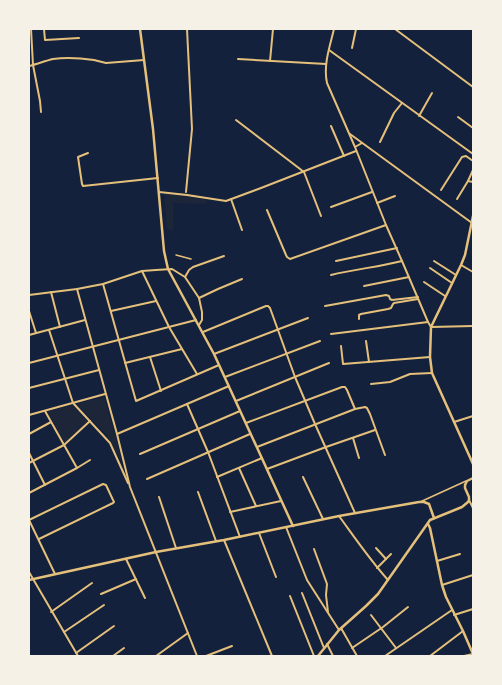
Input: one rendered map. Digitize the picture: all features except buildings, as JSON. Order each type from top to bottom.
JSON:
[{"type":"street","points":[[31,29],[32,65],[41,112]]},
{"type":"street","points":[[44,29],[45,40],[79,38]]},
{"type":"street","points":[[140,29],[160,192],[164,251],[168,269],[214,354],[293,526]]},
{"type":"street","points":[[186,192],[192,129],[187,29]]},
{"type":"street","points":[[270,61],[273,29]]},
{"type":"street","points":[[334,29],[326,64],[327,83],[355,147],[386,225],[431,327]]},
{"type":"street","points":[[352,48],[356,29]]},
{"type":"street","points":[[395,29],[473,87]]},
{"type":"street","points":[[329,50],[473,154]]},
{"type":"street","points":[[29,66],[63,58],[106,63],[144,60]]},
{"type":"street","points":[[238,59],[326,64]]},
{"type":"street","points":[[419,116],[432,93]]},
{"type":"street","points":[[380,142],[394,113],[402,103]]},
{"type":"street","points":[[458,117],[473,128]]},
{"type":"street","points":[[236,120],[304,172],[321,216]]},
{"type":"street","points":[[331,126],[344,156]]},
{"type":"street","points":[[349,133],[472,222]]},
{"type":"street","points":[[355,147],[362,143]]},
{"type":"street","points":[[160,192],[226,201],[356,151]]},
{"type":"street","points":[[88,153],[79,156],[78,158],[83,186],[158,178]]},
{"type":"street","points":[[441,190],[462,157],[466,156],[473,161]]},
{"type":"street","points":[[457,199],[473,170]]},
{"type":"street","points":[[468,181],[473,182]]},
{"type":"street","points":[[331,207],[372,192]]},
{"type":"street","points":[[377,203],[394,196]]},
{"type":"street","points":[[231,199],[242,230]]},
{"type":"street","points":[[267,210],[286,255],[290,259],[386,225]]},
{"type":"street","points":[[473,216],[472,230],[461,265],[431,327],[430,357],[432,373],[473,464]]},
{"type":"street","points":[[336,261],[396,248]]},
{"type":"street","points":[[176,255],[191,259]]},
{"type":"street","points":[[185,277],[193,267],[224,256]]},
{"type":"street","points":[[331,275],[354,270],[368,269],[402,261]]},
{"type":"street","points":[[434,261],[456,275]]},
{"type":"street","points":[[461,265],[473,272]]},
{"type":"street","points":[[430,268],[452,283]]},
{"type":"street","points":[[29,295],[103,284],[142,272],[168,269],[174,270],[185,277],[199,298],[202,320],[199,325]]},
{"type":"street","points":[[142,272],[169,326],[197,374]]},
{"type":"street","points":[[364,286],[409,277]]},
{"type":"street","points":[[199,298],[242,279]]},
{"type":"street","points":[[424,282],[445,296]]},
{"type":"street","points":[[103,284],[136,402],[219,365]]},
{"type":"street","points":[[77,289],[130,487]]},
{"type":"street","points":[[50,292],[60,327]]},
{"type":"street","points":[[325,306],[386,295],[389,296],[391,300],[418,298]]},
{"type":"street","points":[[358,318],[361,314],[392,308],[394,303],[418,298]]},
{"type":"street","points":[[111,311],[156,301]]},
{"type":"street","points":[[203,332],[266,306],[269,307],[295,377],[355,513]]},
{"type":"street","points":[[29,311],[36,333]]},
{"type":"street","points":[[214,354],[308,318]]},
{"type":"street","points":[[29,335],[85,320]]},
{"type":"street","points":[[29,363],[196,320]]},
{"type":"street","points":[[332,334],[428,322]]},
{"type":"street","points":[[431,327],[473,326]]},
{"type":"street","points":[[49,330],[73,403],[110,443],[130,487],[197,656]]},
{"type":"street","points":[[225,377],[320,341]]},
{"type":"street","points":[[366,341],[369,362]]},
{"type":"street","points":[[341,346],[343,364],[430,357]]},
{"type":"street","points":[[125,363],[182,349]]},
{"type":"street","points":[[150,357],[161,390]]},
{"type":"street","points":[[236,401],[329,363]]},
{"type":"street","points":[[29,388],[99,370]]},
{"type":"street","points":[[371,384],[390,382],[410,374],[432,373]]},
{"type":"street","points":[[117,434],[229,386]]},
{"type":"street","points":[[246,423],[305,400],[344,387],[348,390],[355,409]]},
{"type":"street","points":[[29,415],[106,394]]},
{"type":"street","points":[[187,404],[208,452],[240,537]]},
{"type":"street","points":[[257,447],[364,406],[367,407],[370,414],[384,455]]},
{"type":"street","points":[[45,411],[77,468]]},
{"type":"street","points":[[140,454],[240,411]]},
{"type":"street","points":[[454,422],[473,416]]},
{"type":"street","points":[[29,463],[64,445],[90,421]]},
{"type":"street","points":[[29,434],[51,422]]},
{"type":"street","points":[[267,469],[375,430]]},
{"type":"street","points":[[147,479],[251,434]]},
{"type":"street","points":[[353,438],[359,458]]},
{"type":"street","points":[[29,453],[45,485]]},
{"type":"street","points":[[217,477],[262,458]]},
{"type":"street","points":[[29,493],[90,460]]},
{"type":"street","points":[[239,468],[256,506]]},
{"type":"street","points":[[303,477],[323,519]]},
{"type":"street","points":[[29,580],[176,548],[240,537],[323,519],[420,502],[473,478]]},
{"type":"street","points":[[467,481],[465,486],[473,508]]},
{"type":"street","points":[[39,539],[114,502],[105,484],[30,520],[55,574]]},
{"type":"street","points":[[198,492],[216,541]]},
{"type":"street","points":[[159,497],[176,548]]},
{"type":"street","points":[[318,656],[340,629],[378,594],[430,520],[466,504],[469,500]]},
{"type":"street","points":[[230,512],[282,501]]},
{"type":"street","points":[[420,502],[429,504],[434,518]]},
{"type":"street","points":[[340,516],[377,568],[388,580]]},
{"type":"street","points":[[428,524],[446,597],[473,654],[464,656]]},
{"type":"street","points":[[286,527],[307,580],[357,656]]},
{"type":"street","points":[[259,533],[276,577]]},
{"type":"street","points":[[224,540],[272,656]]},
{"type":"street","points":[[376,548],[386,559]]},
{"type":"street","points":[[314,549],[326,582],[328,614]]},
{"type":"street","points":[[377,568],[391,554]]},
{"type":"street","points":[[437,561],[460,554]]},
{"type":"street","points":[[126,558],[146,598]]},
{"type":"street","points":[[29,572],[78,656]]},
{"type":"street","points":[[442,585],[473,574]]},
{"type":"street","points":[[102,594],[136,579]]},
{"type":"street","points":[[51,612],[92,583]]},
{"type":"street","points":[[302,593],[324,648]]},
{"type":"street","points":[[290,596],[314,656]]},
{"type":"street","points":[[64,632],[104,604]]},
{"type":"street","points":[[352,648],[408,607]]},
{"type":"street","points":[[454,615],[473,609]]},
{"type":"street","points":[[385,656],[452,610]]},
{"type":"street","points":[[371,615],[396,648]]},
{"type":"street","points":[[76,653],[114,626]]},
{"type":"street","points":[[430,656],[463,631]]},
{"type":"street","points":[[156,656],[188,634]]},
{"type":"street","points":[[327,644],[333,656]]},
{"type":"street","points":[[206,656],[232,646]]},
{"type":"street","points":[[113,656],[124,648]]},
{"type":"shaded area","points":[[164,193],[188,193],[208,198],[205,204],[173,203],[173,231],[167,228]]},
{"type":"shaded area","points":[[104,397],[122,463],[107,435],[76,404]]},
{"type":"shaded area","points":[[72,405],[88,422],[64,443],[48,412]]}]
